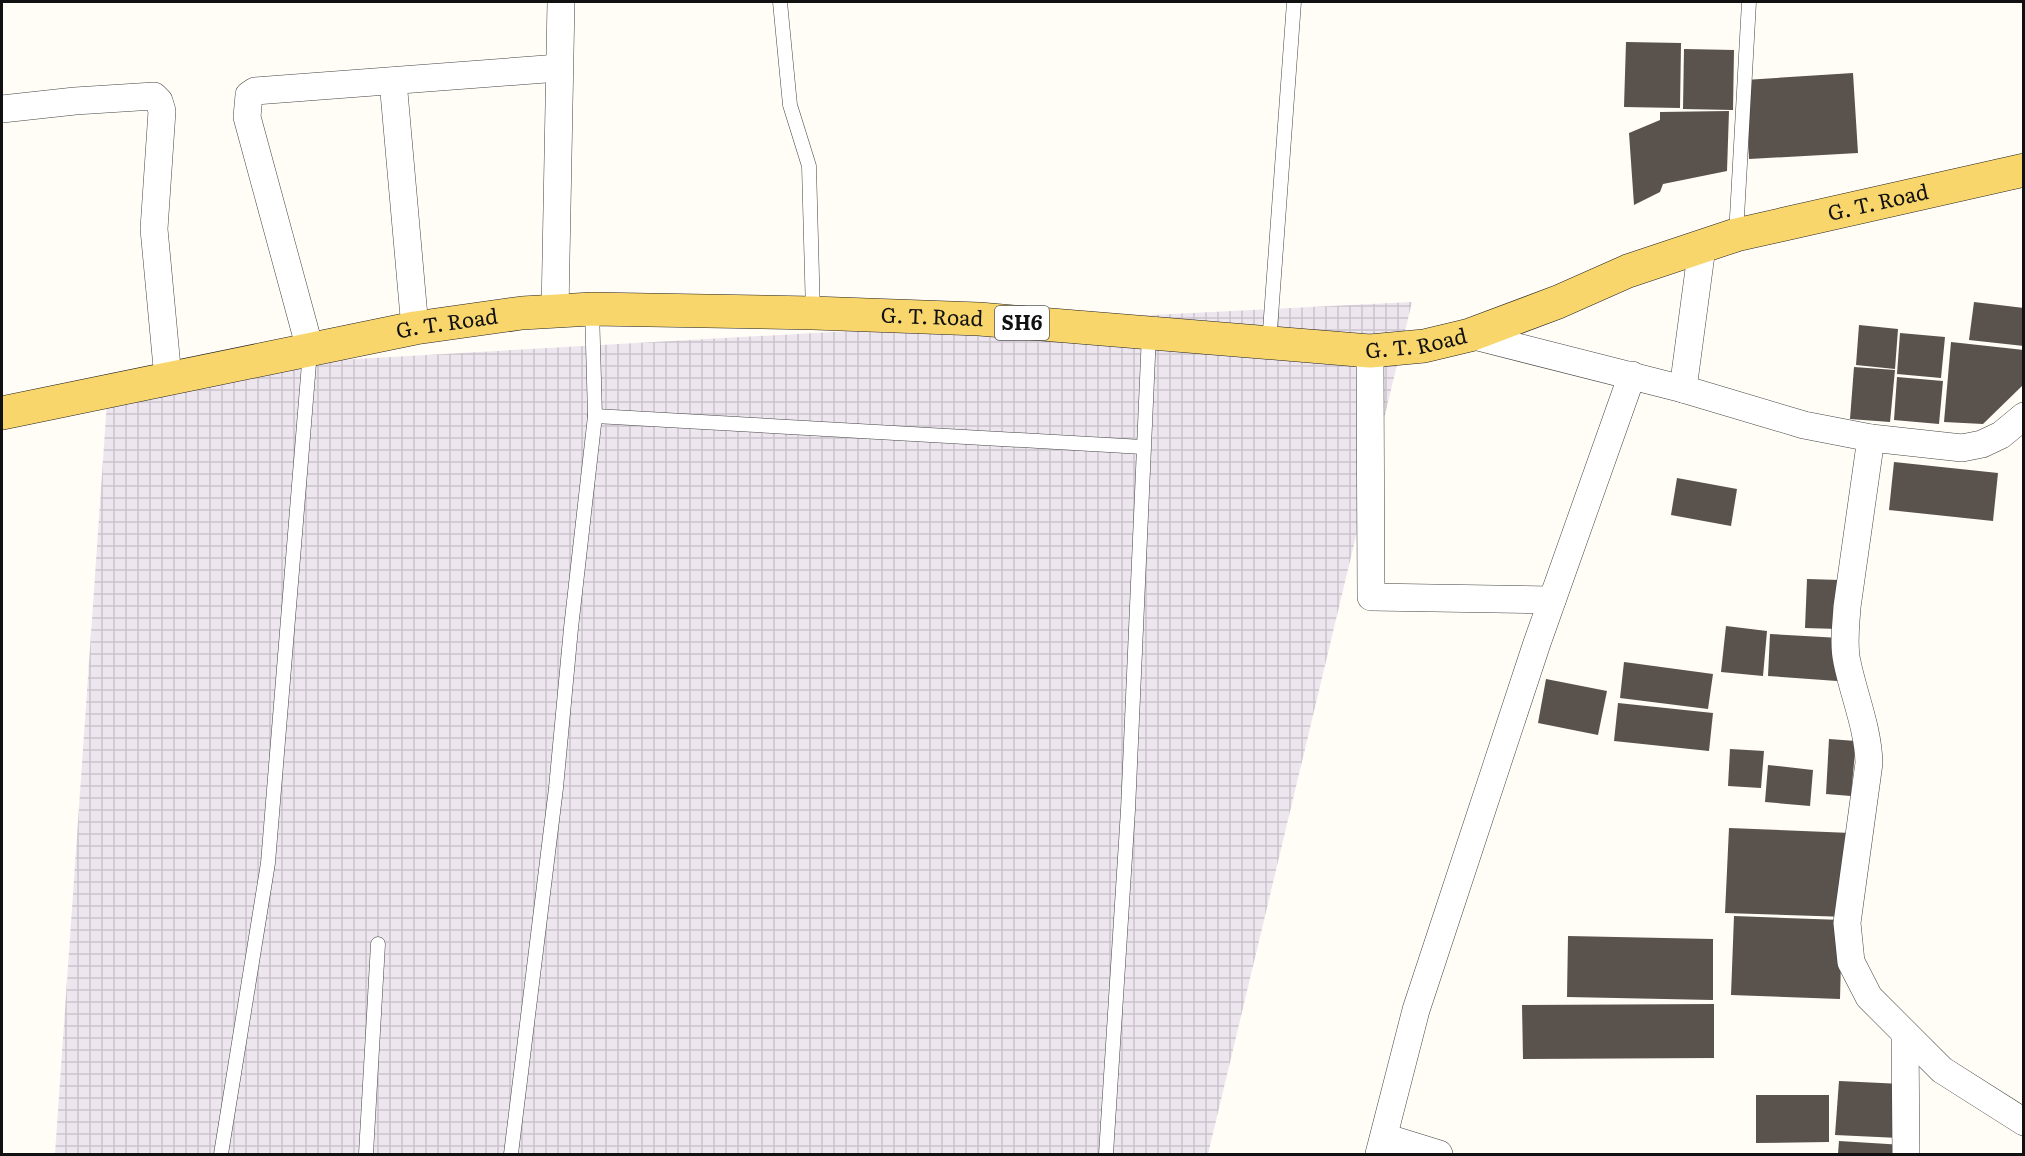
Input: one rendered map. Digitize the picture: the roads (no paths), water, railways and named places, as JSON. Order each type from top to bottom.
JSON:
[{"type":"main road","name":"G. T. Road","points":[[2,412],[415,328],[511,315],[592,309],[979,319],[1370,351],[1424,346],[1470,335],[1557,302],[1628,271],[1736,235],[2024,170]]},
{"type":"street","points":[[555,311],[561,2]]},
{"type":"street","points":[[310,349],[247,117],[249,95],[255,91],[559,68]]},
{"type":"street","points":[[393,81],[415,328]]},
{"type":"street","points":[[2,109],[107,98],[154,96],[157,98],[162,111],[154,229],[168,378]]},
{"type":"street","points":[[1683,389],[1702,247]]},
{"type":"street","points":[[1470,335],[1632,375],[1803,426],[1871,438],[1962,448],[1982,444],[2001,435],[2024,416]]},
{"type":"street","points":[[1370,351],[1371,597],[1552,600]]},
{"type":"street","points":[[1439,1155],[1381,1146],[1416,1010],[1552,600],[1632,375]]},
{"type":"street","points":[[1871,438],[1846,607],[1846,660],[1868,746],[1869,763],[1847,923],[1851,962],[1869,997],[1942,1070],[2024,1122]]},
{"type":"street","points":[[1905,1034],[1906,1155]]},
{"type":"lane","points":[[780,2],[790,105],[809,166],[813,314]]},
{"type":"lane","points":[[1269,344],[1294,2]]},
{"type":"lane","points":[[1736,235],[1749,2]]},
{"type":"lane","points":[[511,1155],[554,800],[571,628],[596,416],[592,309]]},
{"type":"lane","points":[[1106,1155],[1128,810],[1149,334]]},
{"type":"lane","points":[[221,1155],[268,863],[310,349]]},
{"type":"lane","points":[[596,416],[1143,447]]},
{"type":"lane","points":[[366,1155],[378,944]]}]
